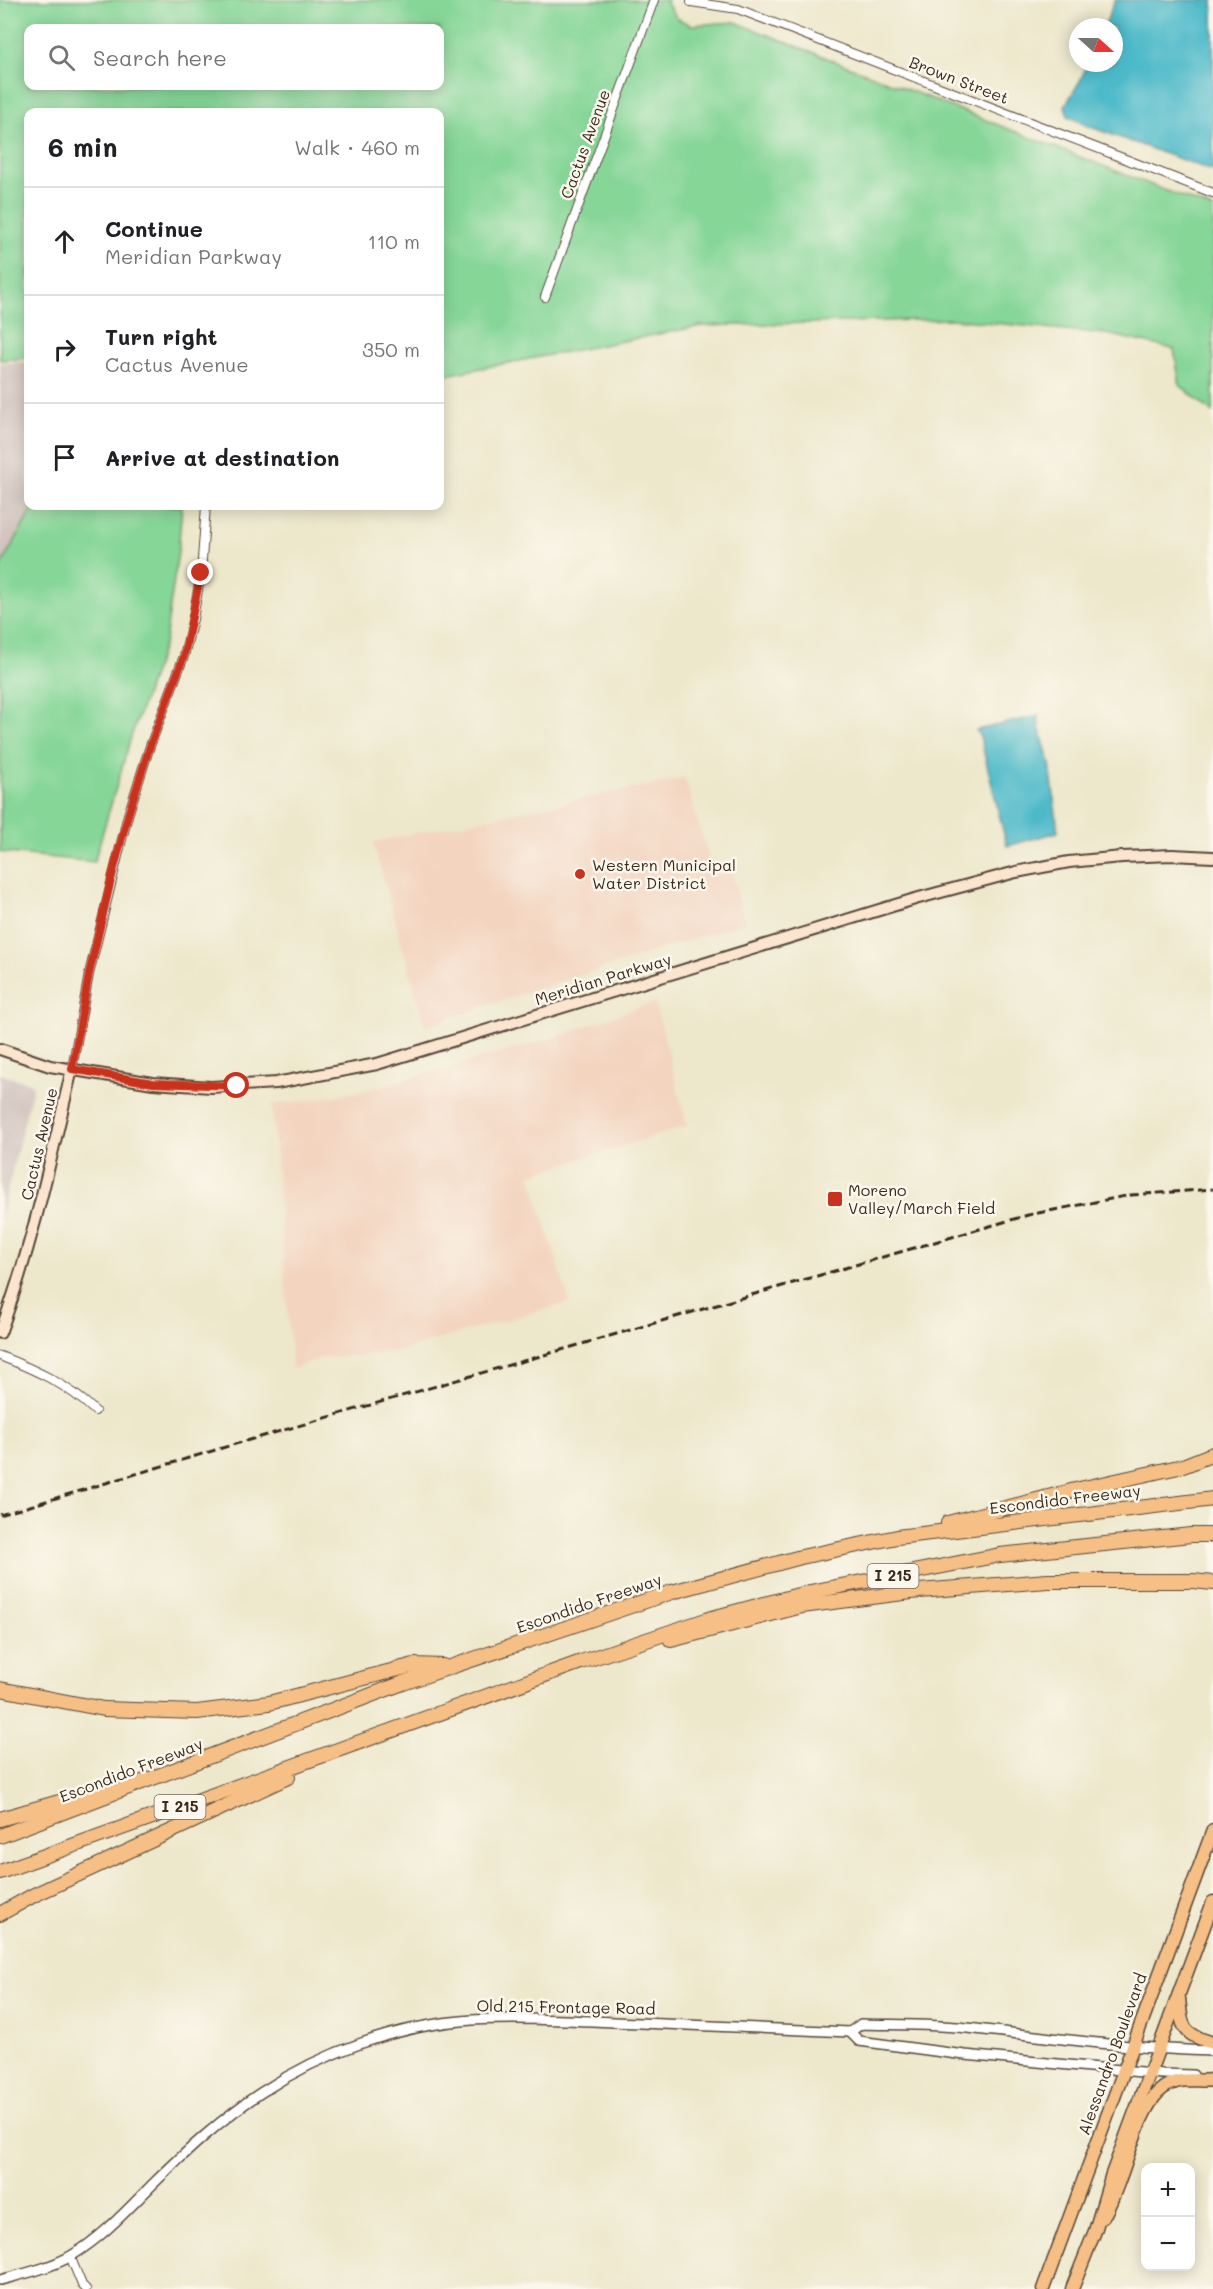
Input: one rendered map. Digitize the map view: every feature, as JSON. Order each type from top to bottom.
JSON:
[{"type":"highway","points":[[897,1537],[1076,1490],[1183,1466],[1213,1454]]},
{"type":"highway","name":"Escondido Freeway","points":[[0,1836],[451,1666],[672,1592],[801,1557],[897,1537],[1213,1499]]},
{"type":"highway","name":"I 215","points":[[0,1872],[581,1662],[712,1618],[810,1592],[1000,1556],[1191,1535],[1213,1535]]},
{"type":"highway","points":[[581,1662],[802,1606],[919,1591],[1048,1581],[1213,1583]]},
{"type":"highway","points":[[0,1689],[104,1709],[137,1712],[197,1712],[269,1703],[414,1665],[451,1666]]},
{"type":"highway","points":[[0,1914],[34,1895],[360,1743]]},
{"type":"highway","points":[[0,1819],[202,1761]]},
{"type":"main road","name":"Meridian Parkway","points":[[0,1049],[50,1066],[153,1083],[211,1087],[276,1083],[377,1064],[915,899],[1016,872],[1069,862],[1122,857],[1213,856]]},
{"type":"main road","name":"Cactus Avenue","points":[[0,1332],[19,1281],[35,1225],[72,1069]]},
{"type":"main road","name":"Alessandro Boulevard","points":[[1043,2289],[1213,1830]]},
{"type":"main road","points":[[1095,2231],[1103,2198],[1213,1902]]},
{"type":"main road","points":[[1179,1993],[1181,2021],[1185,2030],[1192,2036],[1213,2043]]},
{"type":"main road","points":[[1072,2289],[1095,2231],[1112,2201],[1142,2119],[1155,2095],[1176,2082],[1213,2080]]},
{"type":"street","name":"Cactus Avenue","points":[[545,297],[654,0]]},
{"type":"street","name":"Brown Street","points":[[691,2],[738,9],[1213,194]]},
{"type":"street","name":"Cactus Avenue","points":[[72,1069],[89,974],[128,815],[150,746],[184,656],[193,619],[201,573],[207,510]]},
{"type":"street","points":[[0,1356],[67,1387],[95,1411]]},
{"type":"street","name":"Old 215 Frontage Road","points":[[0,2280],[70,2256],[110,2226],[205,2134],[262,2092],[304,2067],[381,2037],[425,2027],[482,2020],[551,2019],[850,2032],[861,2024],[941,2026],[1076,2043],[1158,2050],[1213,2051]]},
{"type":"street","name":"Old 215 Frontage Road","points":[[850,2032],[859,2041],[965,2055],[1124,2071],[1213,2075]]},
{"type":"street","points":[[70,2256],[82,2285],[87,2289]]},
{"type":"shaded area","points":[[24,362],[24,510],[32,510],[0,568],[0,363]]},
{"type":"shaded area","points":[[685,778],[714,876],[731,872],[745,922],[425,1026],[373,842]]},
{"type":"shaded area","points":[[655,1002],[687,1126],[530,1175],[570,1302],[402,1350],[320,1358],[292,1369],[272,1105],[363,1091],[549,1039]]},
{"type":"shaded area","points":[[0,1074],[33,1086],[0,1221]]},
{"type":"green space","points":[[0,0],[668,0],[667,4],[678,19],[691,25],[735,22],[1213,209],[1213,413],[1180,385],[1174,349],[1107,334],[953,319],[701,326],[444,375],[444,108],[24,108],[24,358],[0,360]]},
{"type":"green space","points":[[32,510],[182,510],[165,641],[131,737],[94,862],[0,852],[0,568]]},
{"type":"water","points":[[1115,0],[1213,0],[1213,171],[1088,126],[1068,116],[1065,106],[1084,72],[1123,72],[1123,18],[1108,18]]},
{"type":"water","points":[[1038,716],[1039,728],[1050,763],[1058,832],[1007,846],[980,736],[976,730]]},
{"type":"railway","points":[[0,1515],[222,1448],[1028,1215],[1131,1195],[1213,1189]]},
{"type":"place","name":"Western Municipal Water District","points":[[580,874]]},
{"type":"place","name":"Moreno Valley/March Field","points":[[835,1199]]},
{"type":"route","points":[[201,573],[184,656],[150,746],[128,815],[110,884],[89,974],[72,1069],[153,1083],[211,1087],[237,1086]]}]
